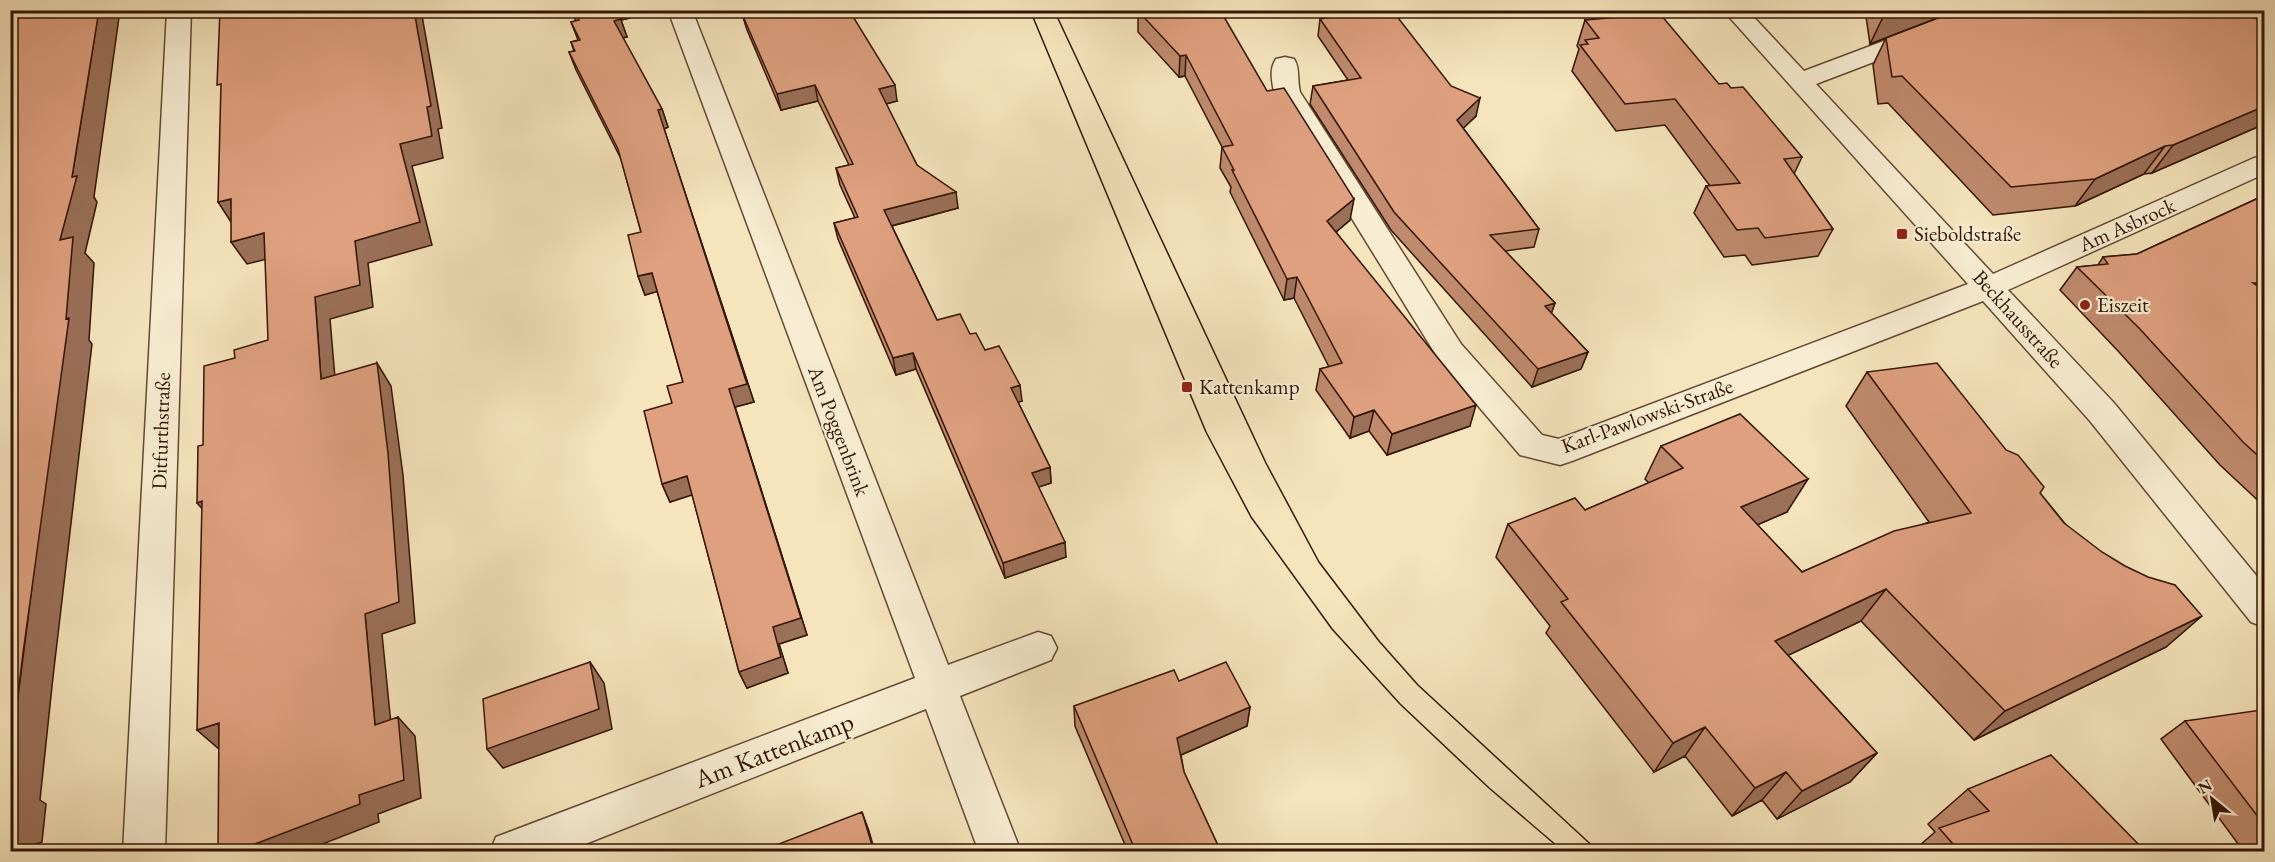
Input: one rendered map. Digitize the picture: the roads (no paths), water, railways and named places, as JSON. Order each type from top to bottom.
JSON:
[{"type":"street","name":"Ditfurthstraße","points":[[144,852],[179,10]]},
{"type":"street","name":"Am Poggenbrink","points":[[680,10],[1000,852]]},
{"type":"street","name":"Beckhausstraße","points":[[1734,10],[2102,412],[2265,611]]},
{"type":"street","points":[[1800,81],[1989,10]]},
{"type":"street","name":"Karl-Pawlowski-Straße","points":[[1285,64],[1284,79],[1287,92],[1436,332],[1465,371],[1532,446],[1560,452],[1989,287]]},
{"type":"street","name":"Am Asbrock","points":[[1989,287],[2265,164]]},
{"type":"street","name":"Am Kattenkamp","points":[[511,852],[1038,648]]},
{"type":"tram line","points":[[1030,10],[1206,432],[1251,517],[1332,629],[1400,704],[1489,788],[1564,852]]},
{"type":"tram line","points":[[1054,10],[1266,463],[1319,562],[1379,641],[1418,685],[1599,852]]},
{"type":"place","name":"Sieboldstraße","points":[[1902,234]]},
{"type":"place","name":"Eiszeit","points":[[2085,305]]},
{"type":"place","name":"Kattenkamp","points":[[1187,387]]}]
